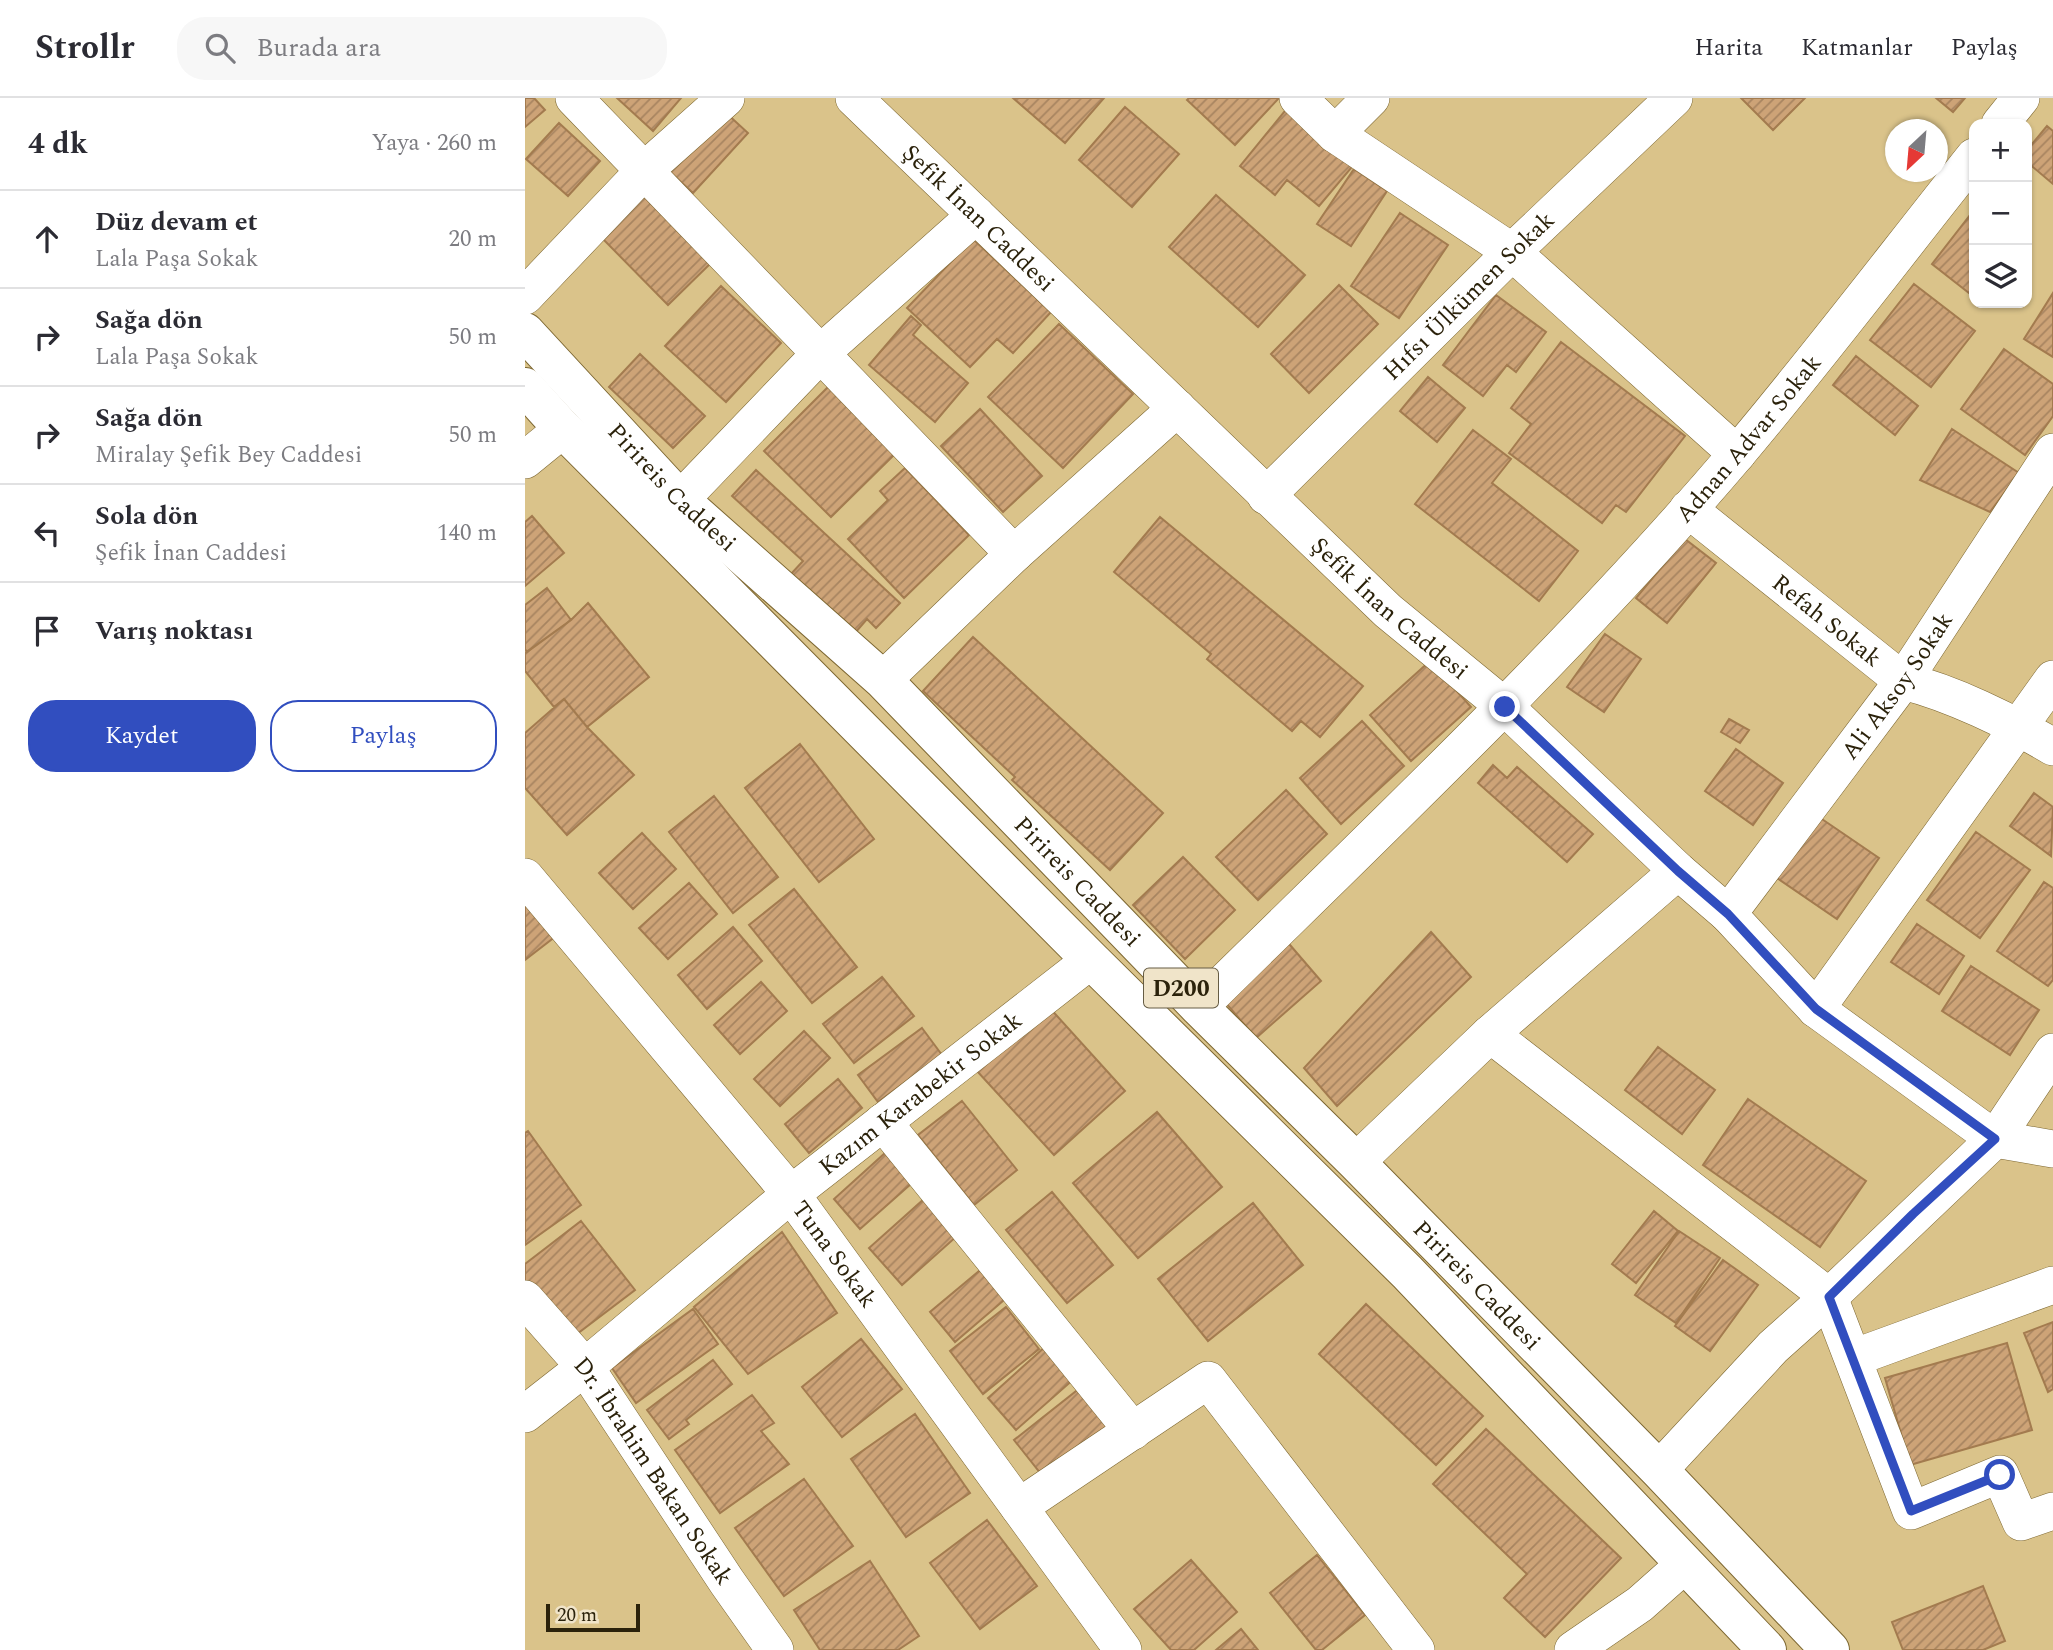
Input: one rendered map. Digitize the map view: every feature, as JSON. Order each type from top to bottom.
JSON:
[{"type":"highway","name":"Pirireis Caddesi","points":[[525,332],[680,500],[883,680],[1199,1007],[1659,1469],[1830,1650]]},
{"type":"highway","name":"Pirireis Caddesi","points":[[525,387],[563,429],[1091,960],[1407,1272],[1767,1650]]},
{"type":"street","points":[[574,98],[1014,554]]},
{"type":"street","points":[[525,296],[645,170],[726,98]]},
{"type":"street","name":"Şefik İnan Caddesi","points":[[854,98],[1388,611],[1505,707],[1678,871],[1728,914],[1816,1009],[1995,1139],[2053,1149]]},
{"type":"street","points":[[1298,98],[1335,134],[1512,252],[1737,454]]},
{"type":"street","points":[[1335,134],[1371,98]]},
{"type":"street","name":"Hıfsı Ülkümen Sokak","points":[[1266,496],[1512,252],[1674,98]]},
{"type":"street","points":[[2004,119],[2021,98]]},
{"type":"street","name":"Adnan Advar Sokak","points":[[1199,1007],[1505,707],[1688,509],[1737,454],[1969,163]]},
{"type":"street","points":[[680,500],[821,354],[976,215]]},
{"type":"street","points":[[883,680],[1014,554],[1177,408]]},
{"type":"street","points":[[525,460],[563,429]]},
{"type":"street","name":"Ali Aksoy Sokak","points":[[1728,914],[1903,681],[2053,452]]},
{"type":"street","name":"Refah Sokak","points":[[1688,509],[1903,681],[1921,685],[2018,727],[2053,747]]},
{"type":"street","points":[[1816,1009],[2053,679]]},
{"type":"street","points":[[1356,1162],[1490,1034],[1678,871]]},
{"type":"street","name":"Tuna Sokak","points":[[525,877],[791,1194],[1123,1650]]},
{"type":"street","name":"Kazım Karabekir Sokak","points":[[525,1414],[791,1194],[1091,960]]},
{"type":"street","points":[[1490,1034],[1829,1297],[1911,1511],[2000,1475],[2021,1522],[2053,1511]]},
{"type":"street","points":[[1659,1469],[1773,1347],[1995,1139],[2053,1052]]},
{"type":"street","points":[[883,1122],[1133,1431]]},
{"type":"street","points":[[1853,1358],[2053,1285]]},
{"type":"street","name":"Dr. İbrahim Bakan Sokak","points":[[525,1299],[585,1367],[775,1650]]},
{"type":"street","points":[[1019,1507],[1208,1380],[1416,1650]]},
{"type":"street","points":[[1573,1650],[1640,1604],[1684,1565]]},
{"type":"building","points":[[525,98],[534,98],[545,110],[525,127]]},
{"type":"building","points":[[617,98],[681,98],[653,131]]},
{"type":"building","points":[[1013,98],[1104,98],[1065,143]]},
{"type":"building","points":[[1279,98],[1235,145],[1187,100]]},
{"type":"building","points":[[1741,98],[1805,98],[1773,130]]},
{"type":"building","points":[[1936,98],[1965,98],[1953,112]]},
{"type":"building","points":[[1289,106],[1357,161],[1319,206],[1287,180],[1275,195],[1240,166]]},
{"type":"building","points":[[1125,107],[1179,154],[1132,207],[1079,160]]},
{"type":"building","points":[[724,111],[748,133],[693,193],[669,171]]},
{"type":"building","points":[[559,123],[600,161],[568,196],[526,159]]},
{"type":"building","points":[[2047,126],[2053,131],[2053,184],[2032,166],[2032,144]]},
{"type":"building","points":[[1354,169],[1387,191],[1351,246],[1317,224]]},
{"type":"building","points":[[645,193],[713,261],[668,305],[601,237]]},
{"type":"building","points":[[1216,195],[1305,275],[1258,327],[1169,247]]},
{"type":"building","points":[[1400,213],[1448,245],[1399,318],[1351,286]]},
{"type":"building","points":[[1969,216],[1969,293],[1932,264]]},
{"type":"building","points":[[973,239],[1051,312],[1013,353],[997,339],[970,367],[907,308]]},
{"type":"building","points":[[1914,284],[1975,331],[1931,387],[1870,340]]},
{"type":"building","points":[[1339,285],[1378,324],[1309,393],[1271,354]]},
{"type":"building","points":[[721,286],[781,343],[726,402],[665,346]]},
{"type":"building","points":[[2053,293],[2053,357],[2024,339]]},
{"type":"building","points":[[1496,295],[1546,332],[1516,372],[1507,365],[1483,396],[1443,365]]},
{"type":"building","points":[[911,316],[921,325],[913,335],[968,383],[935,422],[869,365]]},
{"type":"building","points":[[1059,324],[1133,394],[1063,468],[988,397]]},
{"type":"building","points":[[1561,342],[1685,436],[1626,512],[1616,505],[1602,523],[1509,453],[1531,424],[1511,408]]},
{"type":"building","points":[[2004,349],[2053,384],[2053,416],[2025,455],[1961,409]]},
{"type":"building","points":[[640,354],[705,416],[673,448],[609,387]]},
{"type":"building","points":[[1856,356],[1918,406],[1895,435],[1833,385]]},
{"type":"building","points":[[1428,377],[1465,408],[1437,442],[1400,411]]},
{"type":"building","points":[[829,386],[896,453],[831,517],[764,451]]},
{"type":"building","points":[[980,409],[1042,476],[1003,512],[941,446]]},
{"type":"building","points":[[1952,429],[2019,473],[1990,512],[1920,480]]},
{"type":"building","points":[[1473,430],[1511,459],[1492,483],[1578,551],[1539,601],[1415,504]]},
{"type":"building","points":[[905,468],[969,535],[904,598],[848,539],[888,500],[880,491]]},
{"type":"building","points":[[756,470],[900,603],[876,628],[867,619],[855,633],[791,574],[803,561],[732,496]]},
{"type":"building","points":[[532,516],[564,553],[525,586],[525,522]]},
{"type":"building","points":[[1160,517],[1363,686],[1320,737],[1301,721],[1292,731],[1207,659],[1211,654],[1114,572]]},
{"type":"building","points":[[1685,539],[1716,563],[1667,623],[1636,598]]},
{"type":"building","points":[[547,588],[571,620],[527,652],[525,605]]},
{"type":"building","points":[[588,603],[649,677],[587,727],[564,699],[554,707],[525,671],[525,653],[571,620]]},
{"type":"building","points":[[1605,634],[1641,659],[1604,712],[1567,687]]},
{"type":"building","points":[[973,637],[1163,813],[1110,870],[1012,780],[1015,777],[923,691]]},
{"type":"building","points":[[1430,661],[1471,707],[1411,761],[1370,715]]},
{"type":"building","points":[[564,699],[634,775],[567,835],[525,788],[525,733]]},
{"type":"building","points":[[1729,719],[1749,730],[1740,743],[1721,732]]},
{"type":"building","points":[[1362,721],[1404,766],[1341,824],[1300,778]]},
{"type":"building","points":[[800,744],[874,839],[819,882],[745,788]]},
{"type":"building","points":[[1736,749],[1783,783],[1753,825],[1705,791]]},
{"type":"building","points":[[1493,765],[1507,778],[1517,767],[1593,834],[1567,862],[1478,783]]},
{"type":"building","points":[[1286,790],[1327,834],[1258,900],[1216,857]]},
{"type":"building","points":[[2034,793],[2053,807],[2051,856],[2010,826]]},
{"type":"building","points":[[714,796],[778,877],[733,913],[669,832]]},
{"type":"building","points":[[1816,815],[1879,858],[1837,919],[1774,876]]},
{"type":"building","points":[[1976,832],[2030,870],[1980,938],[1927,900]]},
{"type":"building","points":[[642,833],[676,869],[633,909],[599,873]]},
{"type":"building","points":[[1183,857],[1235,910],[1185,959],[1133,905]]},
{"type":"building","points":[[2044,882],[2053,888],[2053,980],[2048,986],[1997,951]]},
{"type":"building","points":[[689,883],[717,914],[668,959],[639,928]]},
{"type":"building","points":[[794,889],[857,967],[812,1003],[749,925]]},
{"type":"building","points":[[525,897],[556,936],[525,960]]},
{"type":"building","points":[[1917,924],[1964,956],[1939,994],[1891,962]]},
{"type":"building","points":[[733,927],[762,961],[707,1009],[678,975]]},
{"type":"building","points":[[1431,932],[1471,977],[1337,1106],[1304,1068]]},
{"type":"building","points":[[1284,938],[1321,981],[1256,1038],[1218,994]]},
{"type":"building","points":[[1971,966],[2039,1010],[2010,1055],[1942,1011]]},
{"type":"building","points":[[882,977],[914,1016],[854,1063],[823,1024]]},
{"type":"building","points":[[761,982],[787,1011],[740,1054],[714,1025]]},
{"type":"building","points":[[1048,1006],[1125,1091],[1054,1155],[977,1071]]},
{"type":"building","points":[[922,1028],[942,1055],[878,1102],[858,1075]]},
{"type":"building","points":[[804,1031],[830,1058],[780,1106],[754,1079]]},
{"type":"building","points":[[1658,1047],[1715,1090],[1682,1134],[1625,1090]]},
{"type":"building","points":[[838,1079],[862,1108],[809,1153],[785,1124]]},
{"type":"building","points":[[1748,1099],[1866,1181],[1820,1247],[1703,1165]]},
{"type":"building","points":[[962,1101],[1017,1170],[974,1205],[918,1135]]},
{"type":"building","points":[[1157,1112],[1222,1187],[1138,1258],[1073,1183]]},
{"type":"building","points":[[528,1131],[581,1205],[525,1245],[525,1133]]},
{"type":"building","points":[[885,1153],[911,1184],[860,1229],[834,1199]]},
{"type":"building","points":[[1052,1192],[1113,1265],[1067,1303],[1006,1230]]},
{"type":"building","points":[[924,1199],[957,1236],[902,1285],[869,1248]]},
{"type":"building","points":[[1253,1203],[1303,1265],[1208,1341],[1158,1279]]},
{"type":"building","points":[[1654,1211],[1678,1231],[1636,1283],[1612,1264]]},
{"type":"building","points":[[581,1221],[635,1290],[565,1343],[525,1291],[525,1264]]},
{"type":"building","points":[[1679,1231],[1720,1258],[1676,1323],[1635,1295]]},
{"type":"building","points":[[782,1232],[837,1313],[748,1374],[694,1307]]},
{"type":"building","points":[[1723,1260],[1758,1285],[1710,1351],[1675,1326]]},
{"type":"building","points":[[985,1266],[1010,1295],[955,1342],[930,1312]]},
{"type":"building","points":[[1366,1304],[1483,1416],[1436,1465],[1319,1354]]},
{"type":"building","points":[[1006,1307],[1039,1349],[983,1394],[950,1351]]},
{"type":"building","points":[[693,1309],[718,1344],[636,1403],[612,1368]]},
{"type":"building","points":[[2053,1322],[2053,1389],[2048,1392],[2024,1333]]},
{"type":"building","points":[[861,1339],[902,1389],[842,1437],[802,1387]]},
{"type":"building","points":[[2007,1343],[2032,1430],[1910,1465],[1885,1378]]},
{"type":"building","points":[[1046,1346],[1075,1378],[1016,1430],[988,1398]]},
{"type":"building","points":[[713,1360],[732,1384],[686,1420],[689,1424],[669,1439],[647,1410]]},
{"type":"building","points":[[1080,1388],[1115,1433],[1049,1484],[1014,1440]]},
{"type":"building","points":[[752,1395],[774,1423],[761,1431],[789,1464],[720,1513],[675,1450]]},
{"type":"building","points":[[915,1414],[970,1493],[906,1537],[851,1459]]},
{"type":"building","points":[[1486,1429],[1621,1558],[1545,1637],[1504,1598],[1527,1574],[1433,1484]]},
{"type":"building","points":[[804,1479],[853,1546],[784,1596],[735,1528]]},
{"type":"building","points":[[987,1520],[1037,1586],[980,1629],[930,1563]]},
{"type":"building","points":[[1317,1555],[1365,1615],[1322,1650],[1316,1650],[1270,1593]]},
{"type":"building","points":[[1191,1560],[1237,1612],[1194,1650],[1171,1650],[1134,1609]]},
{"type":"building","points":[[870,1561],[919,1636],[898,1650],[820,1650],[794,1610]]},
{"type":"building","points":[[1983,1586],[2005,1641],[1983,1650],[1903,1650],[1892,1622]]},
{"type":"building","points":[[1241,1629],[1258,1650],[1216,1650]]},
{"type":"route","points":[[1505,707],[1678,871],[1728,914],[1816,1009],[1995,1139],[1913,1214],[1829,1297],[1911,1511],[2000,1475]]}]
